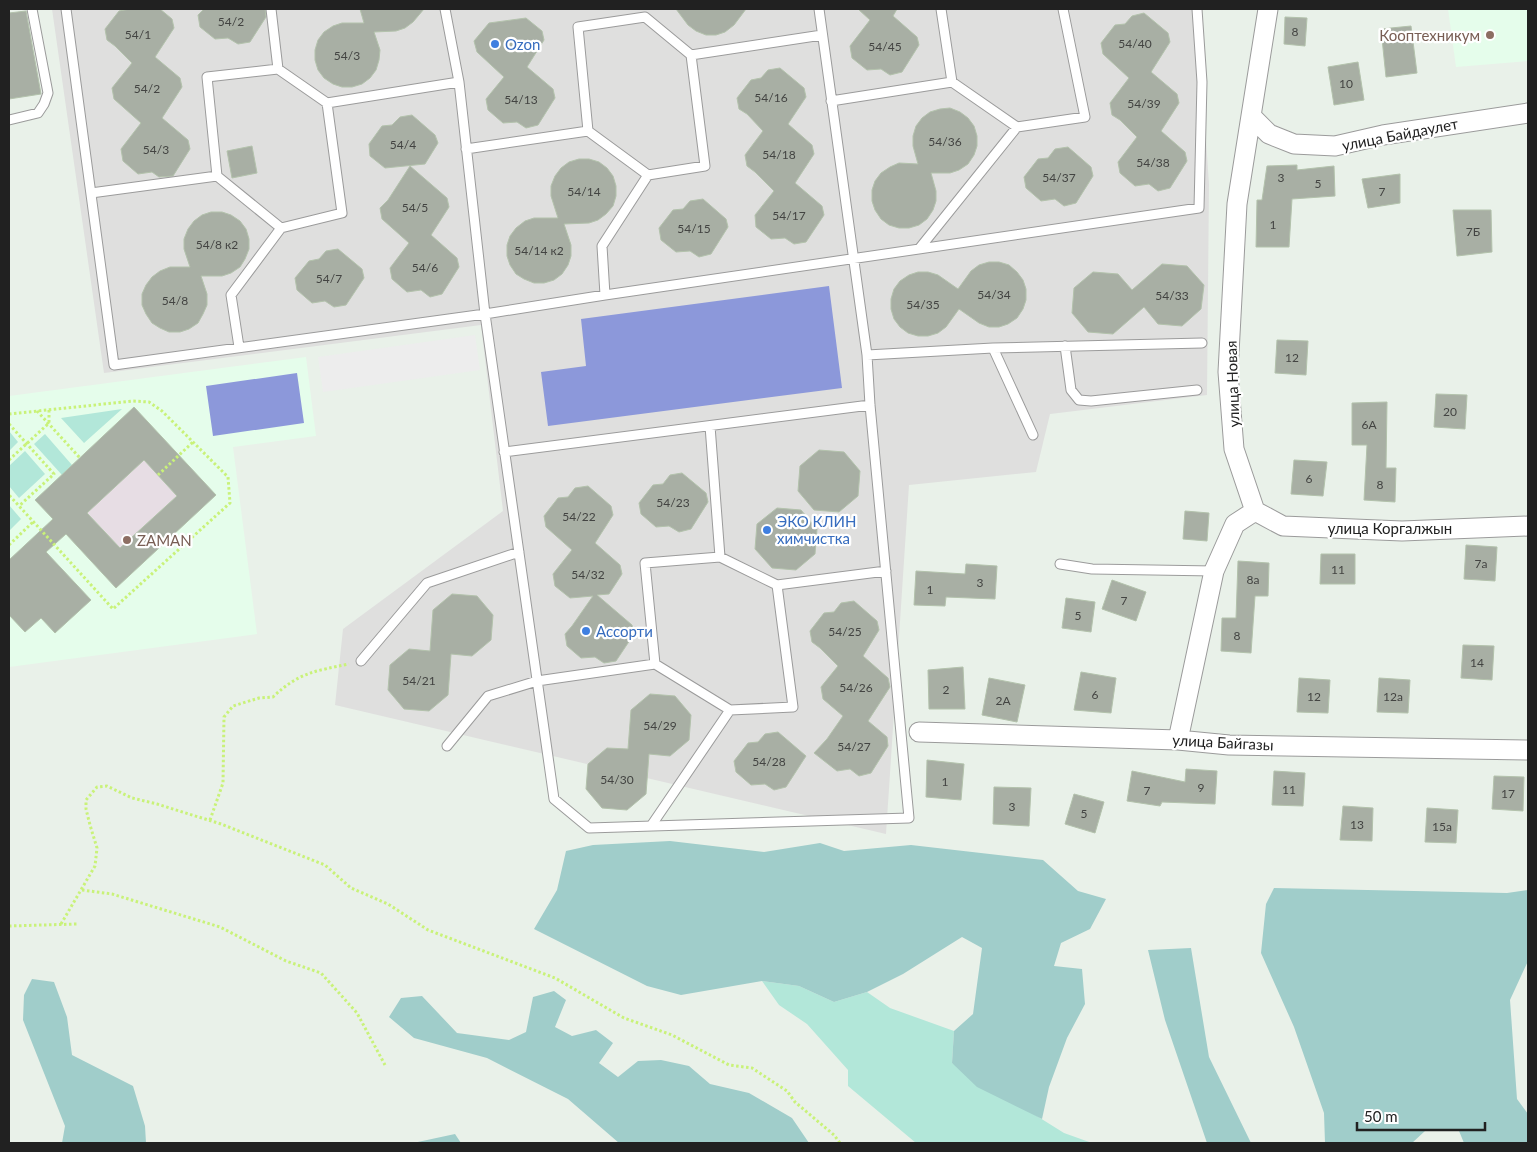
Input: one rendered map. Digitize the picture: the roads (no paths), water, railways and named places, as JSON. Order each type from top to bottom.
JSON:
[{"type":"street","name":"улица Новая","points":[[1255,512],[1234,449],[1228,372],[1237,204],[1268,9]]},
{"type":"street","name":"улица Байдаулет","points":[[1251,116],[1269,134],[1294,144],[1335,146],[1383,135],[1528,113]]},
{"type":"street","name":"улица Коргалжын","points":[[1255,512],[1283,526],[1402,531],[1528,526]]},
{"type":"street","points":[[1178,740],[1214,571],[1235,524],[1255,512]]},
{"type":"street","name":"улица Байгазы","points":[[919,732],[1178,740],[1229,745],[1528,750]]},
{"type":"lane","points":[[9,120],[38,112],[44,104],[48,93],[32,9]]},
{"type":"lane","points":[[66,9],[114,365],[485,314],[605,294],[1199,208],[1202,82],[1197,9]]},
{"type":"lane","points":[[272,9],[278,70]]},
{"type":"lane","points":[[445,9],[459,82],[485,314],[554,800],[589,828],[909,818],[867,356],[819,9]]},
{"type":"lane","points":[[941,9],[952,82]]},
{"type":"lane","points":[[831,101],[952,82],[1018,126],[1084,116],[1063,9]]},
{"type":"lane","points":[[466,149],[588,132],[648,175],[706,166],[692,55],[645,13],[578,27],[588,132]]},
{"type":"lane","points":[[692,55],[822,35]]},
{"type":"lane","points":[[281,228],[218,176],[207,77],[278,70],[327,103],[459,82]]},
{"type":"lane","points":[[239,347],[231,294],[281,228],[342,213],[327,103]]},
{"type":"lane","points":[[919,249],[1018,126]]},
{"type":"lane","points":[[605,294],[602,246],[648,175]]},
{"type":"lane","points":[[91,193],[218,176]]},
{"type":"lane","points":[[867,356],[993,348],[1202,343]]},
{"type":"lane","points":[[1065,346],[1071,390],[1079,400],[1091,401],[1197,390]]},
{"type":"lane","points":[[993,348],[1033,435]]},
{"type":"lane","points":[[504,452],[870,405]]},
{"type":"lane","points":[[710,426],[720,557]]},
{"type":"lane","points":[[361,661],[427,583],[519,552]]},
{"type":"lane","points":[[655,664],[645,564],[720,557],[777,585],[886,571]]},
{"type":"lane","points":[[1060,564],[1092,569],[1214,571]]},
{"type":"lane","points":[[447,746],[488,696],[537,682],[655,664],[730,710],[793,707],[777,585]]},
{"type":"lane","points":[[651,826],[730,710]]},
{"type":"place","name":"Кооптехникум","points":[[1490,35]]},
{"type":"place","name":"Ozon","points":[[495,44]]},
{"type":"place","name":"ЭКО КЛИН химчистка","points":[[767,530]]},
{"type":"place","name":"ZAMAN","points":[[127,540]]},
{"type":"place","name":"Ассорти","points":[[586,631]]}]
